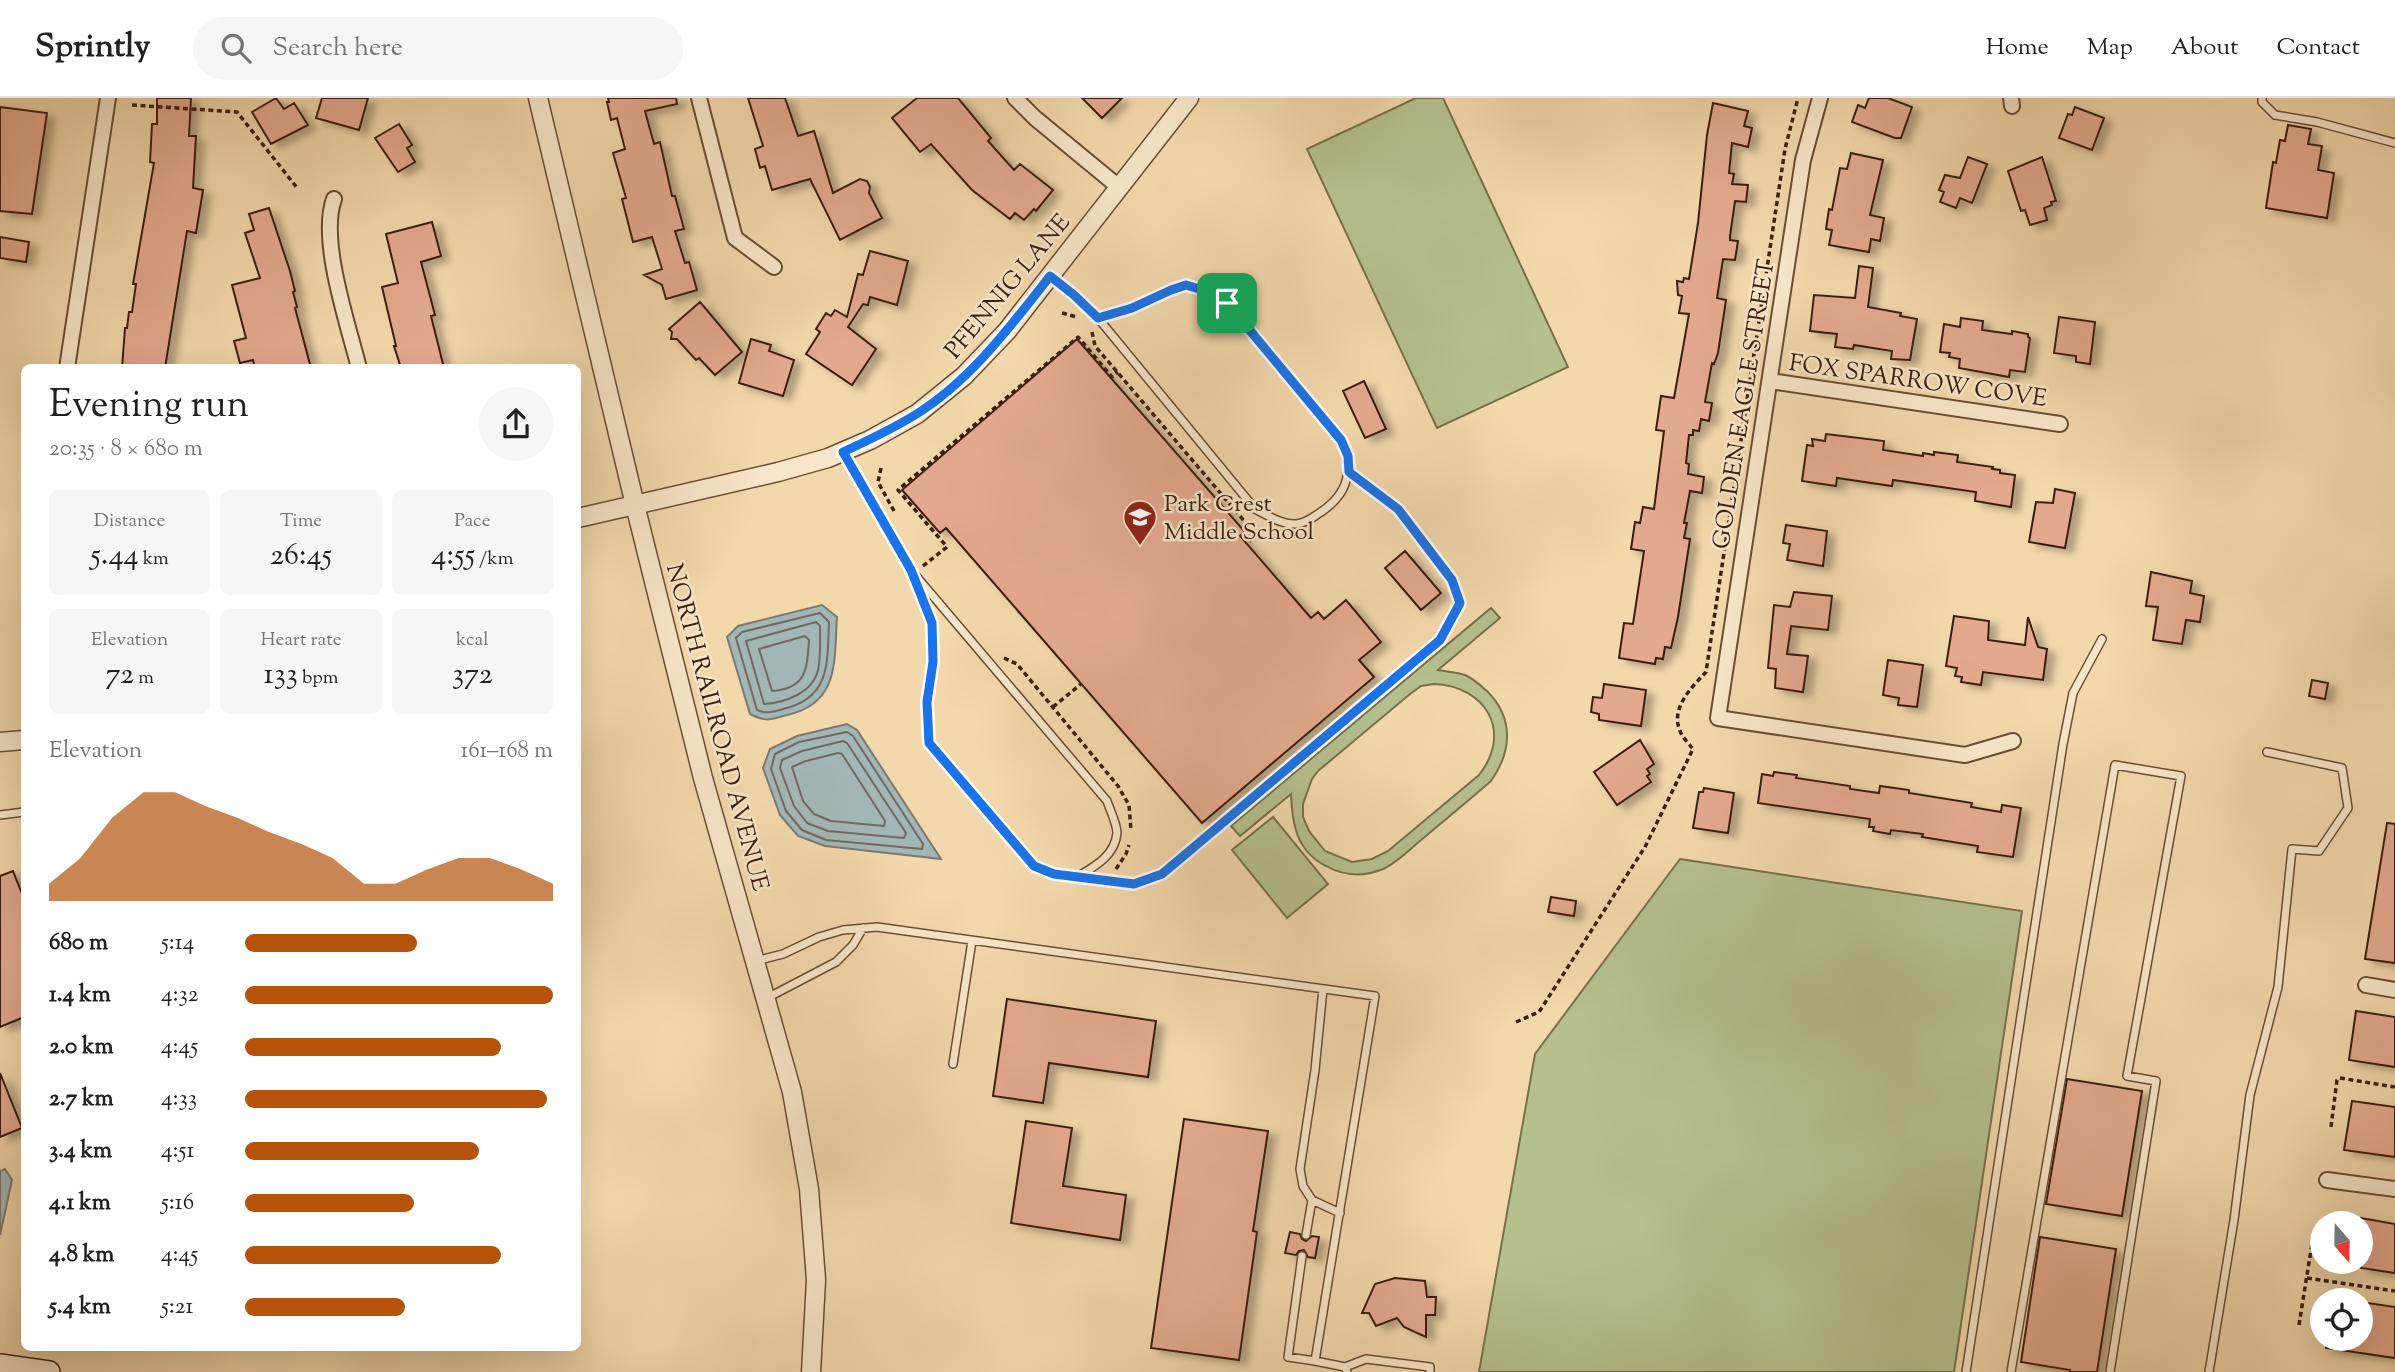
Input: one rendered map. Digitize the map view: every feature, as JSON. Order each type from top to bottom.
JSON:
[{"type":"main road","points":[[0,1365],[49,1372]]},
{"type":"street","points":[[67,364],[108,98]]},
{"type":"street","name":"NORTH RAILROAD AVENUE","points":[[538,98],[703,778],[792,1092],[809,1189],[816,1280],[811,1372]]},
{"type":"street","points":[[699,98],[735,239],[774,267]]},
{"type":"street","points":[[1015,98],[1035,118],[1120,188]]},
{"type":"street","name":"PFENNIG LANE","points":[[581,517],[778,472],[843,452],[917,414],[964,376],[1007,331],[1189,98]]},
{"type":"street","name":"GOLDEN EAGLE STREET","points":[[1821,98],[1802,160],[1718,718],[1965,755],[2013,741]]},
{"type":"street","points":[[334,199],[329,228],[330,249],[358,364]]},
{"type":"street","name":"FOX SPARROW COVE","points":[[1770,381],[2060,424]]},
{"type":"street","points":[[0,742],[21,740]]},
{"type":"street","points":[[2366,985],[2395,990]]},
{"type":"street","points":[[2328,1180],[2395,1189]]},
{"type":"lane","points":[[2262,98],[2262,102],[2275,115],[2316,121],[2395,143]]},
{"type":"lane","points":[[1050,276],[1098,318],[1255,509],[1284,522],[1307,522],[1329,507],[1344,488],[1349,472],[1348,456],[1341,440],[1227,303],[1216,294],[1186,285],[1132,308],[1098,318]]},
{"type":"lane","points":[[843,452],[911,570],[932,623],[933,662],[927,702],[929,743],[1034,866],[1054,874],[1134,884],[1162,874],[1440,640],[1460,603],[1452,580],[1398,509],[1349,472]]},
{"type":"lane","points":[[911,570],[1107,801],[1117,832],[1111,850],[1100,865],[1076,877]]},
{"type":"lane","points":[[1966,1372],[2063,744],[2073,693],[2102,639]]},
{"type":"lane","points":[[2209,1372],[2234,1220],[2250,1095],[2278,987],[2292,849],[2319,851],[2348,808],[2342,768],[2267,752]]},
{"type":"lane","points":[[2011,1372],[2115,765],[2181,776],[2127,1076],[2156,1081],[2110,1372]]},
{"type":"lane","points":[[0,815],[21,812]]},
{"type":"lane","points":[[755,961],[783,954],[819,937],[843,930],[877,927],[1375,996],[1315,1361]]},
{"type":"lane","points":[[767,998],[836,962],[853,945],[863,928]]},
{"type":"lane","points":[[953,1064],[972,942]]},
{"type":"lane","points":[[1324,989],[1300,1169],[1303,1186],[1312,1200],[1340,1213]]},
{"type":"lane","points":[[1306,1235],[1312,1200]]},
{"type":"lane","points":[[1302,1256],[1288,1357],[1346,1370],[1366,1359],[1430,1367],[1430,1372]]},
{"type":"path","points":[[1516,1022],[1539,1012],[1645,847],[1693,749],[1679,730],[1678,712],[1686,693],[1706,672],[1785,149],[1798,98]]},
{"type":"path","points":[[132,105],[237,112],[298,189]]},
{"type":"path","points":[[1062,313],[1073,315],[1079,320]]},
{"type":"path","points":[[1086,324],[1092,332],[1095,346],[1251,529],[1259,532],[1246,544]]},
{"type":"path","points":[[923,566],[947,547],[898,490],[1078,337],[1112,377],[1118,372]]},
{"type":"path","points":[[1053,707],[1081,684]]},
{"type":"path","points":[[2331,1127],[2337,1080],[2340,1078],[2395,1087]]},
{"type":"path","points":[[2299,1325],[2310,1258]]},
{"type":"path","points":[[2307,1278],[2395,1291]]},
{"type":"green space","points":[[1416,98],[1443,98],[1568,367],[1437,428],[1307,149]]},
{"type":"green space","points":[[1491,608],[1500,618],[1438,670],[1468,677],[1496,701],[1506,723],[1507,735],[1498,770],[1491,781],[1398,860],[1376,872],[1361,874],[1340,872],[1316,860],[1298,835],[1291,794],[1240,836],[1231,826]],"holes":[[[1434,684],[1468,693],[1480,702],[1489,714],[1494,743],[1489,759],[1479,775],[1388,851],[1372,859],[1352,862],[1325,851],[1309,831],[1303,817],[1303,804],[1312,779],[1318,771],[1421,686]]]},
{"type":"green space","points":[[1273,817],[1328,884],[1287,918],[1232,850]]},
{"type":"green space","points":[[1680,859],[2022,911],[1954,1372],[1479,1372],[1535,1054]]},
{"type":"water","points":[[822,605],[837,617],[834,664],[825,690],[817,701],[787,715],[768,719],[750,714],[727,637],[738,626]]},
{"type":"water","points":[[847,724],[857,730],[941,859],[825,846],[798,836],[780,815],[763,768],[770,749],[797,736]]},
{"type":"water","points":[[5,1169],[12,1180],[0,1235],[0,1171]]},
{"type":"building","points":[[157,98],[191,98],[189,136],[196,136],[193,188],[203,190],[196,233],[187,231],[166,364],[122,364],[125,328],[129,312],[132,312],[136,284],[133,284],[154,163],[150,162],[152,124],[157,124]]},
{"type":"building","points":[[276,98],[284,109],[294,103],[308,125],[271,144],[252,112]]},
{"type":"building","points":[[322,98],[368,98],[359,130],[316,118]]},
{"type":"building","points":[[608,98],[676,98],[677,104],[645,111],[654,144],[660,142],[672,196],[675,196],[684,229],[675,231],[685,263],[689,262],[697,290],[666,299],[662,285],[644,275],[662,269],[652,237],[633,242],[622,199],[626,198],[613,153],[625,149],[617,118],[611,120]]},
{"type":"building","points":[[748,98],[785,98],[798,136],[814,131],[833,193],[860,179],[867,181],[869,193],[882,218],[840,240],[810,179],[772,190],[765,166],[760,168],[755,149],[763,146]]},
{"type":"building","points":[[917,98],[958,98],[991,138],[988,141],[1014,170],[1020,164],[1053,190],[1036,211],[1034,209],[1024,220],[1015,213],[1010,219],[972,190],[931,144],[920,152],[892,118]]},
{"type":"building","points":[[1082,98],[1122,98],[1102,118]]},
{"type":"building","points":[[1869,98],[1888,98],[1912,107],[1901,138],[1852,122],[1858,105],[1865,108]]},
{"type":"building","points":[[1713,103],[1748,111],[1744,126],[1752,128],[1748,147],[1732,143],[1729,173],[1734,174],[1732,184],[1748,185],[1746,202],[1735,201],[1730,240],[1738,241],[1735,260],[1723,259],[1717,298],[1726,300],[1718,353],[1714,364],[1712,363],[1705,402],[1712,403],[1709,421],[1701,419],[1699,431],[1693,430],[1693,435],[1689,435],[1686,463],[1689,464],[1688,474],[1704,477],[1702,493],[1690,491],[1684,523],[1687,523],[1684,538],[1690,539],[1678,617],[1671,648],[1665,647],[1663,659],[1656,658],[1655,664],[1619,658],[1624,623],[1633,624],[1644,551],[1631,549],[1635,522],[1640,523],[1643,507],[1654,509],[1664,431],[1656,430],[1661,396],[1674,398],[1689,314],[1679,313],[1682,296],[1678,295],[1677,281],[1689,279]]},
{"type":"building","points":[[0,107],[47,113],[32,214],[0,211]]},
{"type":"building","points":[[2075,107],[2104,118],[2092,150],[2059,138],[2068,114],[2072,115]]},
{"type":"building","points":[[399,124],[412,145],[407,148],[415,162],[398,172],[375,138]]},
{"type":"building","points":[[2288,125],[2311,129],[2308,144],[2322,146],[2318,170],[2334,173],[2327,218],[2266,208],[2273,162],[2276,163],[2280,140],[2285,141]]},
{"type":"building","points":[[1851,153],[1883,160],[1870,215],[1884,218],[1880,241],[1871,239],[1869,252],[1829,245],[1832,230],[1826,229],[1840,168],[1847,169]]},
{"type":"building","points":[[1968,157],[1987,164],[1972,203],[1960,198],[1956,208],[1940,202],[1944,192],[1939,190],[1945,175],[1960,178]]},
{"type":"building","points":[[2042,157],[2056,201],[2044,208],[2047,220],[2030,225],[2025,210],[2021,211],[2008,171]]},
{"type":"building","points":[[269,208],[290,271],[295,291],[295,308],[310,364],[254,364],[253,360],[240,363],[234,341],[246,338],[232,285],[260,278],[245,233],[254,230],[249,214]]},
{"type":"building","points":[[432,222],[441,256],[421,262],[435,315],[431,316],[443,364],[400,364],[382,287],[398,283],[386,234]]},
{"type":"building","points":[[0,237],[29,242],[26,262],[0,258]]},
{"type":"building","points":[[870,251],[908,261],[897,305],[870,297],[868,305],[863,304],[848,327],[876,349],[852,385],[806,354],[820,332],[816,329],[826,313],[831,316],[835,310],[847,317],[858,274],[863,275]]},
{"type":"building","points":[[1859,266],[1873,268],[1868,307],[1917,319],[1910,360],[1891,359],[1892,351],[1854,345],[1853,349],[1835,347],[1837,334],[1810,331],[1814,295],[1855,298]]},
{"type":"building","points":[[700,302],[742,352],[715,375],[699,358],[696,360],[677,339],[671,339],[672,332],[669,329]]},
{"type":"building","points":[[2059,317],[2095,322],[2090,364],[2076,362],[2076,356],[2054,353]]},
{"type":"building","points":[[1961,318],[1983,321],[1982,330],[2028,334],[2030,338],[2025,372],[2010,370],[2009,377],[1959,368],[1960,359],[1949,357],[1950,353],[1940,352],[1944,324],[1960,327]]},
{"type":"building","points":[[751,339],[771,345],[769,351],[794,360],[783,396],[739,383]]},
{"type":"building","points":[[1077,339],[1245,532],[1240,536],[1311,618],[1318,612],[1324,619],[1346,600],[1381,642],[1359,660],[1374,677],[1202,823],[946,528],[940,533],[902,490]]},
{"type":"building","points":[[1364,381],[1386,429],[1365,438],[1343,391]]},
{"type":"building","points":[[1826,434],[1884,441],[1883,450],[1923,456],[1923,453],[1934,455],[1934,452],[1958,455],[1957,462],[1993,467],[1992,469],[2000,470],[2000,473],[2015,475],[2011,507],[1975,501],[1976,492],[1893,480],[1892,486],[1837,478],[1836,486],[1802,481],[1807,445],[1813,446],[1812,439],[1825,441]]},
{"type":"building","points":[[2055,489],[2075,493],[2065,548],[2029,542],[2036,502],[2053,503]]},
{"type":"building","points":[[1786,525],[1827,531],[1823,566],[1787,560],[1790,544],[1783,543]]},
{"type":"building","points":[[1405,551],[1441,593],[1421,610],[1385,568]]},
{"type":"building","points":[[2151,572],[2192,581],[2190,593],[2204,596],[2200,622],[2186,620],[2182,644],[2153,640],[2158,607],[2146,606]]},
{"type":"building","points":[[1794,592],[1832,596],[1828,630],[1791,626],[1787,654],[1808,656],[1803,692],[1775,688],[1776,669],[1768,668],[1774,605],[1790,607]]},
{"type":"building","points":[[1954,616],[1989,621],[1988,640],[2025,645],[2028,617],[2038,647],[2047,649],[2043,680],[1983,672],[1981,685],[1961,682],[1962,677],[1955,676],[1957,668],[1946,666]]},
{"type":"building","points":[[1888,660],[1923,665],[1917,707],[1898,705],[1899,698],[1883,695]]},
{"type":"building","points":[[2312,680],[2328,683],[2325,699],[2309,696]]},
{"type":"building","points":[[1604,684],[1646,690],[1641,726],[1599,720],[1599,714],[1591,712],[1593,697],[1602,698]]},
{"type":"building","points":[[1640,740],[1654,764],[1647,769],[1651,782],[1617,805],[1594,772]]},
{"type":"building","points":[[1774,772],[1879,793],[1880,786],[1909,790],[1909,793],[1972,803],[1971,807],[2001,812],[2002,805],[2021,808],[2013,857],[1977,852],[1978,846],[1922,837],[1923,834],[1873,831],[1874,827],[1869,827],[1870,819],[1758,803],[1762,774],[1773,776]]},
{"type":"building","points":[[1704,788],[1734,793],[1728,833],[1693,828],[1699,792],[1703,792]]},
{"type":"building","points":[[2387,823],[2395,824],[2395,963],[2365,959]]},
{"type":"building","points":[[13,871],[21,891],[21,1018],[0,1027],[0,876]]},
{"type":"building","points":[[1551,897],[1576,901],[1574,916],[1548,912]]},
{"type":"building","points":[[1007,999],[1156,1021],[1148,1077],[1049,1063],[1043,1103],[993,1096]]},
{"type":"building","points":[[2356,1011],[2395,1017],[2395,1067],[2349,1060]]},
{"type":"building","points":[[0,1073],[21,1128],[0,1137]]},
{"type":"building","points":[[2067,1079],[2142,1091],[2122,1216],[2046,1204]]},
{"type":"building","points":[[2352,1101],[2395,1107],[2395,1157],[2344,1150]]},
{"type":"building","points":[[1184,1119],[1268,1131],[1253,1231],[1257,1232],[1239,1360],[1151,1348]]},
{"type":"building","points":[[1026,1121],[1072,1128],[1063,1186],[1126,1195],[1120,1240],[1011,1223]]},
{"type":"building","points":[[2373,1220],[2395,1224],[2395,1273],[2373,1270]]},
{"type":"building","points":[[1290,1232],[1300,1234],[1306,1241],[1312,1236],[1319,1237],[1315,1258],[1308,1257],[1304,1250],[1296,1255],[1285,1253]]},
{"type":"building","points":[[2040,1237],[2116,1249],[2097,1372],[2070,1372],[2021,1362]]},
{"type":"building","points":[[1395,1278],[1425,1281],[1427,1297],[1436,1297],[1435,1315],[1426,1315],[1426,1337],[1404,1327],[1397,1318],[1376,1326],[1369,1313],[1362,1313],[1375,1284]]},
{"type":"building","points":[[2373,1304],[2395,1307],[2395,1358],[2347,1351],[2373,1351]]},
{"type":"place","name":"Park Crest Middle School","points":[[1140,547]]},
{"type":"route","points":[[1050,276],[1098,318],[1132,308],[1186,285],[1216,294],[1227,303],[1341,440],[1348,456],[1349,472],[1398,509],[1452,580],[1460,603],[1440,640],[1162,874],[1134,884],[1054,874],[1034,866],[929,743],[927,702],[933,662],[932,623],[911,570],[843,452],[917,414],[964,376],[1007,331],[1050,276]]}]
